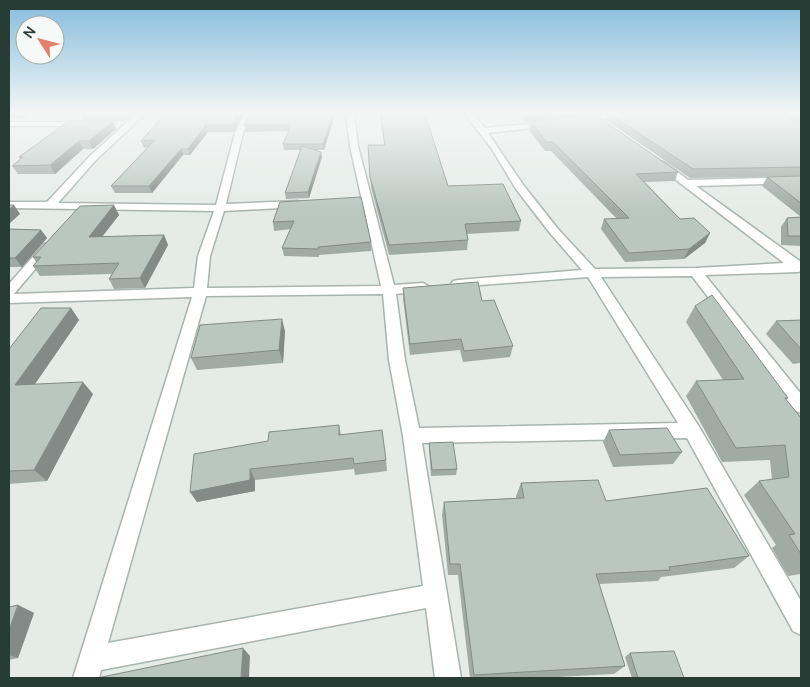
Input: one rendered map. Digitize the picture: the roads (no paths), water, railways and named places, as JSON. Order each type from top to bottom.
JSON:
[{"type":"street","points":[[51,204],[103,146]]},
{"type":"street","points":[[236,146],[220,208],[204,256],[200,292],[89,669],[435,595]]},
{"type":"street","points":[[354,146],[362,200],[390,290],[397,360],[412,436],[448,678]]},
{"type":"street","points":[[494,146],[520,187],[554,232],[592,273],[647,356],[692,430],[801,623]]},
{"type":"street","points":[[649,156],[799,267]]},
{"type":"street","points":[[687,183],[801,180]]},
{"type":"street","points":[[9,205],[51,204],[82,208],[220,208],[308,204]]},
{"type":"street","points":[[70,222],[82,208]]},
{"type":"street","points":[[9,292],[57,236]]},
{"type":"street","points":[[9,300],[200,292],[390,290],[592,273],[696,272],[799,267]]},
{"type":"street","points":[[696,272],[801,406]]},
{"type":"street","points":[[412,436],[692,430]]}]
